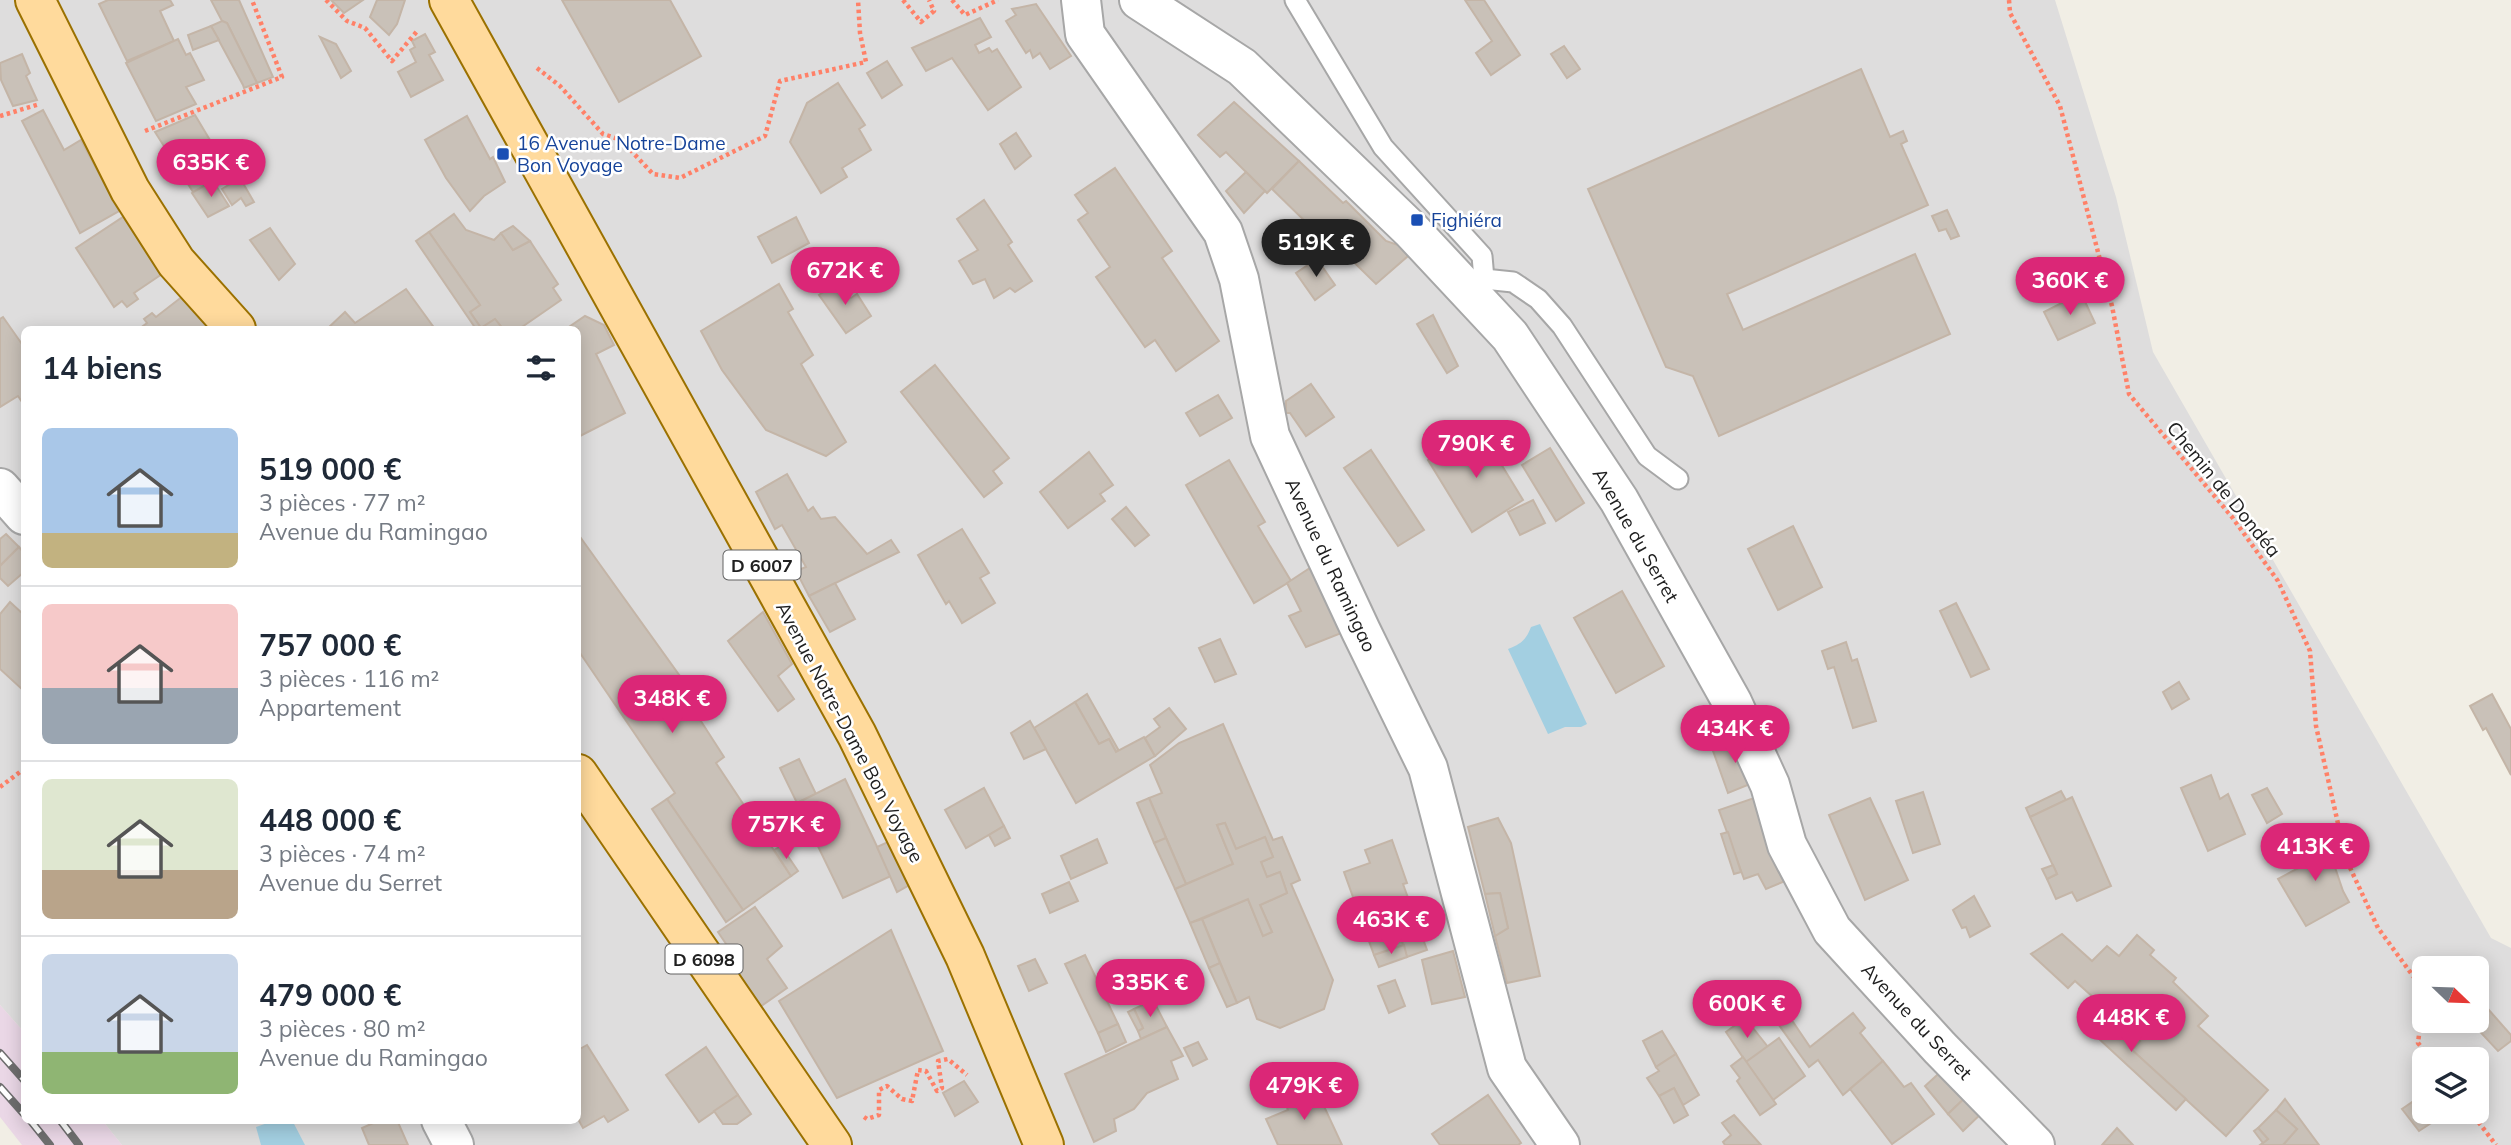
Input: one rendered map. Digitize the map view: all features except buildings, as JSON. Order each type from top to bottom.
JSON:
[{"type":"main road","points":[[35,0],[130,190],[176,262],[233,326]]},
{"type":"main road","name":"Avenue Notre-Dame Bon Voyage","points":[[438,10],[857,735],[965,956],[1044,1145]]},
{"type":"main road","name":"D 6098","points":[[581,778],[832,1145]]},
{"type":"street","name":"Avenue du Ramingao","points":[[1081,0],[1085,34],[1223,232],[1239,279],[1270,436],[1428,768],[1507,1068],[1560,1145]]},
{"type":"street","name":"Avenue du Serret","points":[[1139,0],[1242,67],[1410,230],[1477,285],[1619,500],[1732,702],[1770,785],[1787,845],[1832,930],[1940,1048],[2035,1145]]},
{"type":"street","points":[[0,488],[21,512]]},
{"type":"street","points":[[444,1124],[453,1145]]},
{"type":"lane","points":[[1295,0],[1383,147],[1482,256],[1477,285],[1513,282],[1538,299],[1562,326],[1647,457],[1678,480]]},
{"type":"path","points":[[139,136],[148,129],[282,77],[252,0]]},
{"type":"path","points":[[326,0],[347,21],[365,28],[392,61],[438,10]]},
{"type":"path","points":[[533,65],[560,86],[603,134],[621,141],[653,174],[680,177],[765,136],[780,81],[866,62],[860,33],[858,0]]},
{"type":"path","points":[[903,0],[921,22],[933,11],[929,0]]},
{"type":"path","points":[[952,0],[965,15],[998,0]]},
{"type":"path","name":"Chemin de Dondéa","points":[[2009,0],[2010,13],[2060,106],[2112,306],[2129,394],[2232,517],[2278,581],[2310,651],[2316,726],[2346,859],[2378,928],[2412,976]]},
{"type":"path","points":[[0,787],[21,771]]},
{"type":"path","points":[[859,1114],[867,1119],[879,1115],[878,1090],[887,1087],[902,1099],[912,1101],[918,1070],[926,1070],[937,1091],[942,1088],[938,1060],[948,1059],[967,1075],[973,1086]]},
{"type":"path","points":[[2480,1124],[2496,1145]]},
{"type":"shaded area","points":[[0,0],[2055,0],[2116,197],[2153,352],[2491,938],[2511,948],[2511,1145],[122,1145],[105,1124],[581,1124],[581,326],[21,326],[21,1029],[0,1005]]},
{"type":"shaded area","points":[[0,1005],[21,1029],[21,1124],[105,1124],[122,1145],[22,1145],[0,1117]]},
{"type":"water","points":[[1540,624],[1587,724],[1581,727],[1565,727],[1548,734],[1508,649],[1522,641],[1531,627]]},
{"type":"water","points":[[265,1124],[294,1124],[305,1145],[261,1145],[256,1127]]},
{"type":"railway","points":[[0,1053],[21,1077]]},
{"type":"railway","points":[[0,1087],[21,1111]]},
{"type":"railway","points":[[33,1124],[50,1145]]},
{"type":"railway","points":[[63,1124],[79,1145]]},
{"type":"place","name":"16 Avenue Notre-Dame Bon Voyage","points":[[503,154]]},
{"type":"place","name":"Fighiéra","points":[[1417,220]]}]
